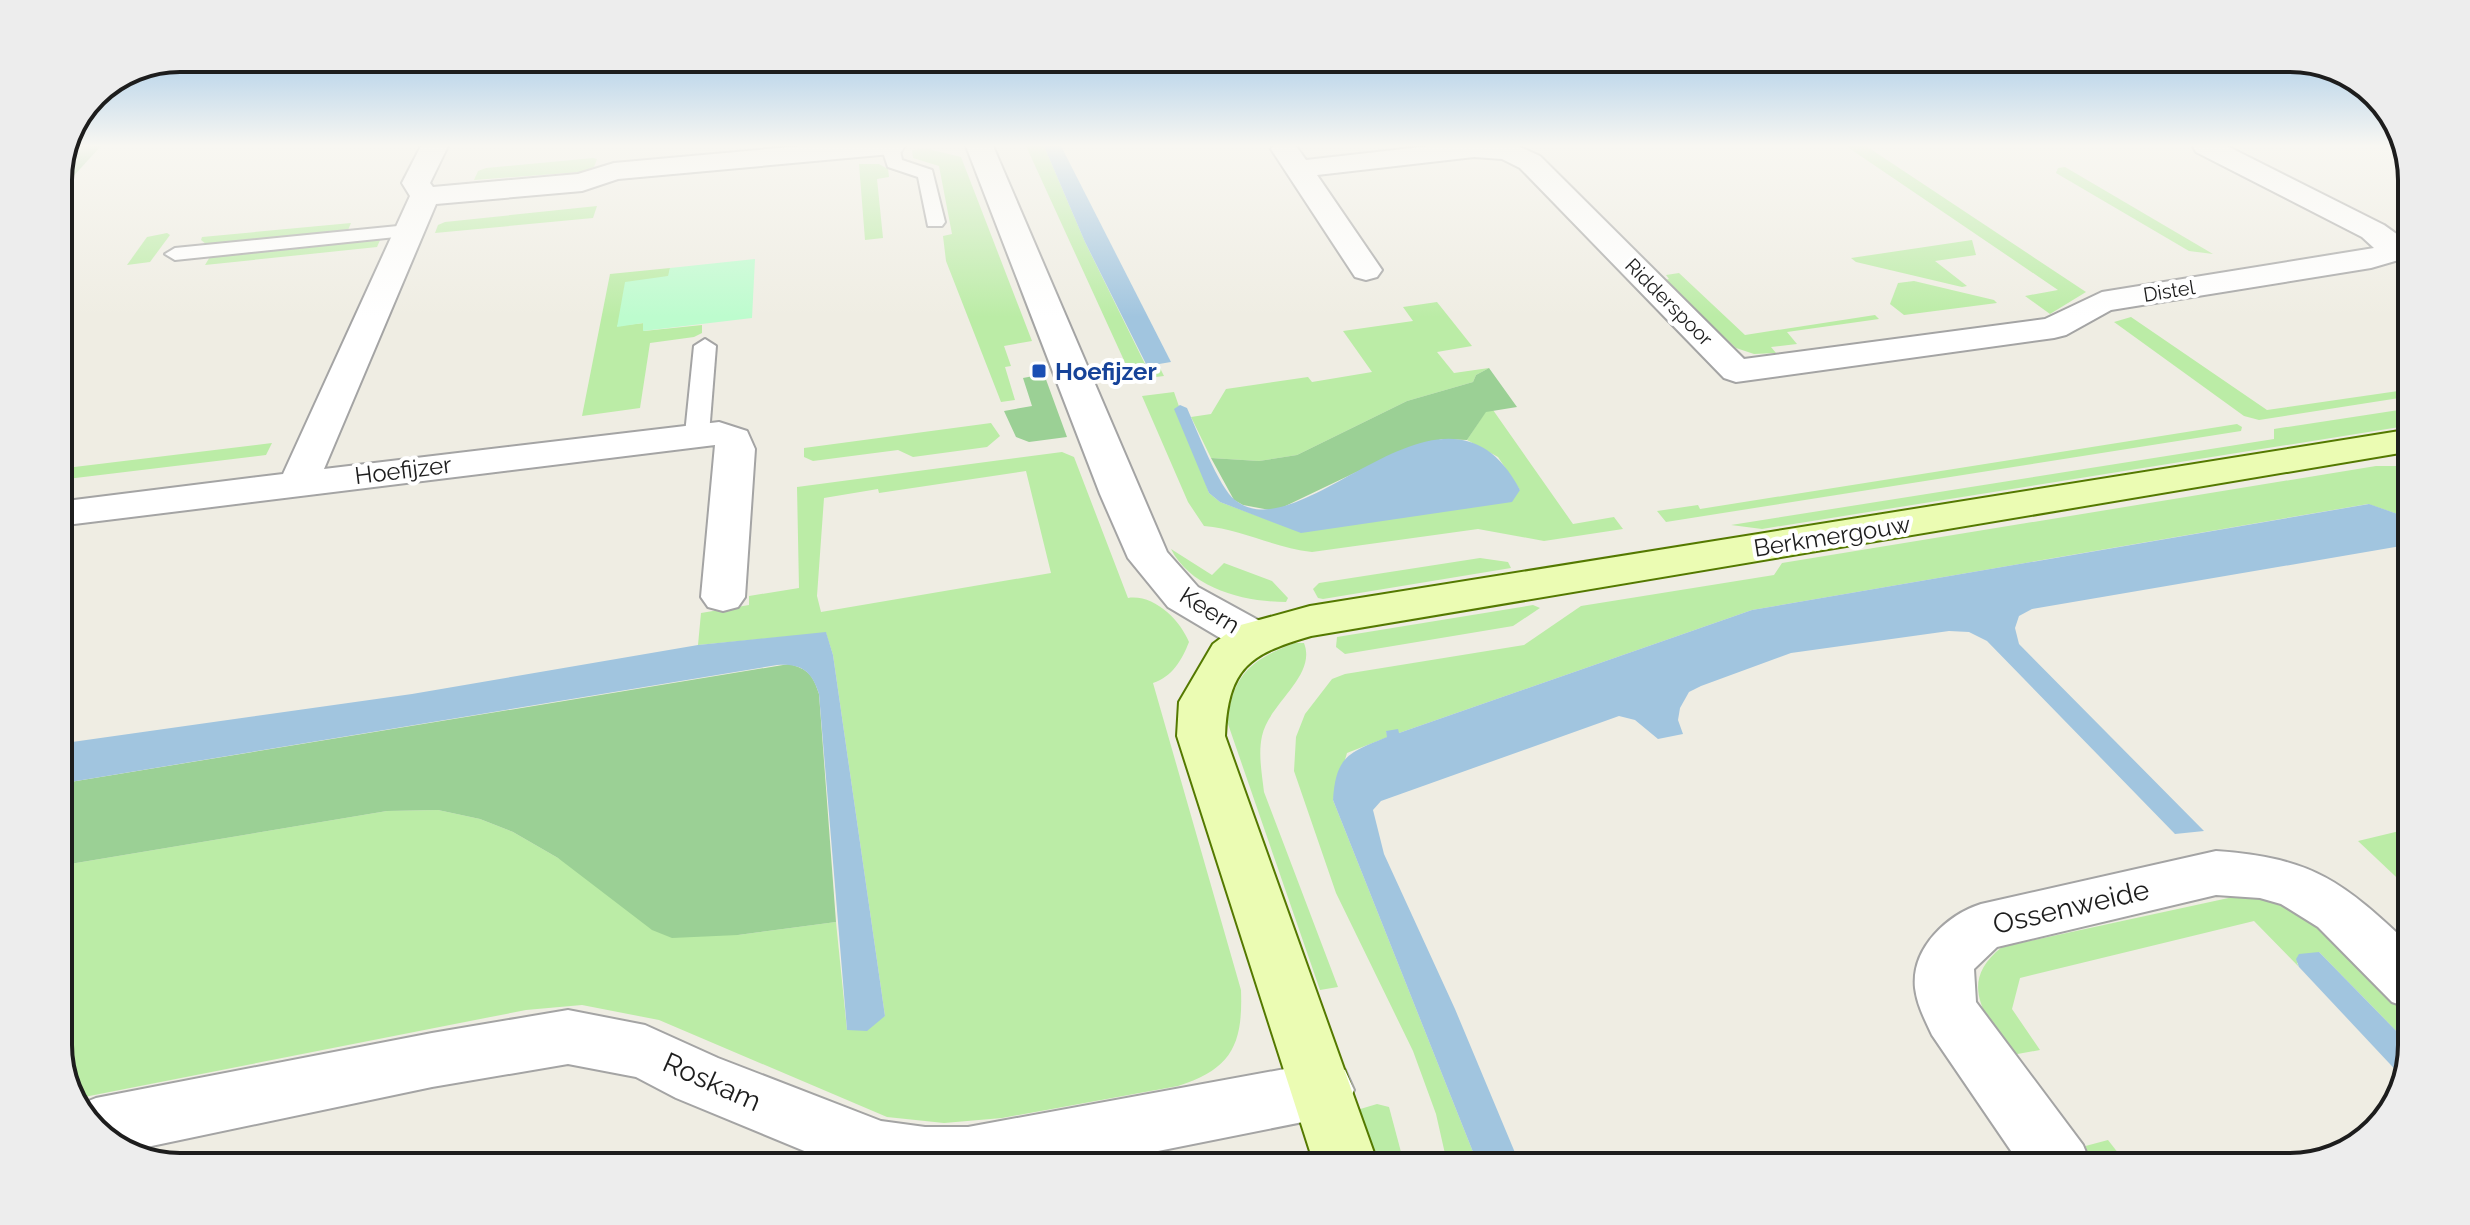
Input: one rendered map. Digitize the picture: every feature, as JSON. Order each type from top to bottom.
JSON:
[{"type":"street","points":[[299,483],[422,203]]},
{"type":"street","name":"Keern","points":[[1002,203],[1114,480],[1149,558],[1183,597],[1253,637],[1229,655],[1215,676],[1203,702],[1201,736],[1343,1153]]},
{"type":"street","name":"Ridderspoor","points":[[1322,203],[1366,270]]},
{"type":"street","name":"Ridderspoor","points":[[1571,203],[1736,371]]},
{"type":"street","name":"Distel","points":[[1736,371],[2054,328],[2102,302],[2371,259],[2391,252],[2387,242],[2373,231],[2318,203]]},
{"type":"street","name":"Hoefijzer","points":[[72,512],[719,433],[734,439],[736,449],[723,597]]},
{"type":"street","name":"Berkmergouw","points":[[1253,637],[1310,621],[2398,442]]},
{"type":"street","name":"Ossenweide","points":[[2050,1153],[1953,1017],[1942,994],[1944,972],[1957,945],[1981,927],[2216,873],[2260,876],[2298,887],[2337,911],[2398,970]]},
{"type":"street","name":"Roskam","points":[[108,1125],[432,1060],[568,1037],[645,1052],[697,1078],[888,1153]]},
{"type":"street","name":"Roskam","points":[[994,1153],[1323,1090]]},
{"type":"lane","points":[[931,203],[935,222]]},
{"type":"lane","points":[[175,254],[408,231]]},
{"type":"lane","points":[[697,434],[705,346]]},
{"type":"green space","points":[[862,203],[879,203],[883,238],[865,240]]},
{"type":"green space","points":[[946,203],[979,203],[1032,341],[1004,346],[1011,366],[1005,367],[1015,400],[1001,402],[946,261],[943,236],[952,234]]},
{"type":"green space","points":[[1052,203],[1068,203],[1146,366],[1158,364],[1164,376],[1133,380]]},
{"type":"green space","points":[[1930,203],[1952,203],[2086,292],[2050,314],[2025,296],[2058,290]]},
{"type":"green space","points":[[2107,203],[2127,203],[2213,254],[2189,251]]},
{"type":"green space","points":[[597,206],[593,218],[435,233],[438,225],[445,222]]},
{"type":"green space","points":[[351,223],[348,230],[206,244],[201,240],[202,237]]},
{"type":"green space","points":[[170,235],[150,262],[127,265],[147,237]]},
{"type":"green space","points":[[381,238],[377,247],[205,265],[211,255]]},
{"type":"green space","points":[[1972,240],[1976,255],[1935,261],[1967,286],[1962,287],[1856,262],[1851,258]]},
{"type":"green space","points":[[755,259],[752,318],[643,331],[643,323],[617,327],[625,282],[668,276],[670,268]]},
{"type":"green space","points":[[670,268],[669,276],[662,278],[617,326],[644,323],[644,331],[702,325],[702,333],[694,337],[650,343],[640,408],[582,416],[610,274]]},
{"type":"green space","points":[[1679,273],[1745,335],[1875,315],[1879,319],[1787,332],[1797,344],[1771,347],[1776,353],[1754,354],[1736,348],[1664,280],[1669,279],[1666,275]]},
{"type":"green space","points":[[1914,281],[1997,303],[1904,315],[1890,304],[1898,283]]},
{"type":"green space","points":[[1437,302],[1472,346],[1437,352],[1454,373],[1489,368],[1476,375],[1473,382],[1407,401],[1297,455],[1259,461],[1211,458],[1191,417],[1211,414],[1226,389],[1308,377],[1312,382],[1372,372],[1343,331],[1413,321],[1403,307]]},
{"type":"green space","points":[[2131,317],[2267,410],[2398,391],[2398,398],[2259,420],[2244,416],[2114,322]]},
{"type":"green space","points":[[1489,368],[1517,407],[1486,412],[1467,440],[1442,439],[1394,454],[1275,511],[1243,505],[1234,500],[1211,458],[1259,461],[1297,455],[1407,401],[1473,382],[1476,375]]},
{"type":"green space","points":[[1044,374],[1067,437],[1029,442],[1016,437],[1004,411],[1032,406],[1023,378]]},
{"type":"green space","points":[[1174,392],[1209,493],[1220,502],[1301,532],[1520,490],[1498,457],[1467,440],[1486,411],[1493,410],[1573,524],[1614,517],[1623,529],[1544,541],[1478,529],[1312,552],[1204,526],[1188,502],[1142,396]]},
{"type":"green space","points":[[2398,410],[2398,427],[1762,529],[1731,525],[2274,439],[2274,429]]},
{"type":"green space","points":[[991,423],[1000,436],[987,447],[913,457],[898,450],[813,461],[804,457],[804,448]]},
{"type":"green space","points":[[2237,424],[2242,427],[2241,431],[1666,522],[1657,511],[1698,505],[1700,509]]},
{"type":"green space","points":[[272,443],[266,455],[72,478],[72,467]]},
{"type":"green space","points":[[1062,452],[1074,457],[1128,598],[1147,600],[1165,610],[1189,642],[1176,667],[1166,677],[1153,683],[1241,990],[1240,1025],[1236,1040],[1222,1062],[1211,1071],[1178,1086],[1002,1118],[944,1123],[887,1117],[659,1020],[582,1005],[526,1010],[85,1097],[72,1052],[72,864],[387,811],[438,810],[480,819],[513,832],[558,858],[738,935],[836,922],[847,1030],[885,1016],[833,655],[826,633],[698,645],[701,613],[749,605],[749,596],[799,588],[797,487]],"holes":[[[1026,471],[1051,573],[821,612],[817,596],[824,498]]]},
{"type":"green space","points":[[2376,466],[2398,466],[2398,514],[2368,504],[1752,610],[1399,733],[1386,731],[1388,737],[1347,753],[1333,800],[1473,1153],[1445,1153],[1436,1114],[1413,1051],[1336,893],[1294,771],[1296,737],[1305,714],[1332,679],[1345,674],[1524,645],[1581,606],[1774,575],[1782,563]]},
{"type":"green space","points":[[1171,549],[1212,575],[1224,563],[1272,581],[1288,598],[1286,602],[1270,601],[1221,590],[1192,574]]},
{"type":"green space","points":[[1480,558],[1508,562],[1511,568],[1323,599],[1318,598],[1313,589],[1319,583]]},
{"type":"green space","points":[[1533,605],[1540,608],[1513,626],[1345,654],[1336,647],[1337,637]]},
{"type":"green space","points":[[1295,643],[1304,643],[1304,667],[1266,724],[1261,743],[1261,764],[1264,792],[1338,987],[1320,990],[1228,724],[1234,693],[1246,671],[1267,656]]},
{"type":"green space","points":[[789,664],[809,674],[819,694],[836,922],[738,935],[672,938],[652,930],[558,858],[513,832],[480,819],[438,810],[387,811],[72,864],[72,782]]},
{"type":"green space","points":[[2398,831],[2398,879],[2358,841]]},
{"type":"green space","points":[[2247,894],[2288,904],[2342,939],[2398,995],[2398,1033],[2319,952],[2297,963],[2299,967],[2254,921],[2020,978],[2012,1009],[2040,1050],[2012,1055],[1985,1014],[1978,987],[1980,974],[1988,960],[2002,947]]},
{"type":"green space","points":[[1377,1104],[1389,1107],[1401,1153],[1372,1153],[1357,1110]]},
{"type":"green space","points":[[2108,1140],[2118,1153],[2082,1153],[2078,1148]]},
{"type":"water","points":[[1068,203],[1090,203],[1171,362],[1147,366]]},
{"type":"water","points":[[1180,405],[1187,408],[1215,471],[1229,493],[1235,500],[1264,509],[1298,502],[1415,445],[1453,439],[1489,452],[1520,490],[1512,502],[1301,533],[1220,502],[1209,493],[1174,409]]},
{"type":"water","points":[[2369,504],[2398,514],[2398,547],[2032,609],[2019,616],[2015,628],[2019,644],[2204,831],[2175,834],[1987,641],[1969,632],[1949,631],[1791,653],[1689,692],[1680,708],[1678,720],[1683,734],[1658,739],[1635,720],[1619,716],[1381,801],[1373,810],[1384,854],[1455,1009],[1515,1153],[1473,1153],[1333,800],[1341,765],[1354,752],[1387,737],[1386,731],[1398,729],[1399,733],[1752,610]]},
{"type":"water","points":[[826,632],[833,655],[885,1016],[867,1031],[847,1030],[819,694],[809,674],[793,665],[777,665],[72,782],[72,742],[412,694],[698,645]]},
{"type":"water","points":[[2319,952],[2398,1033],[2395,1069],[2299,967],[2296,959],[2299,954]]},
{"type":"place","name":"Hoefijzer","points":[[1039,371]]}]
